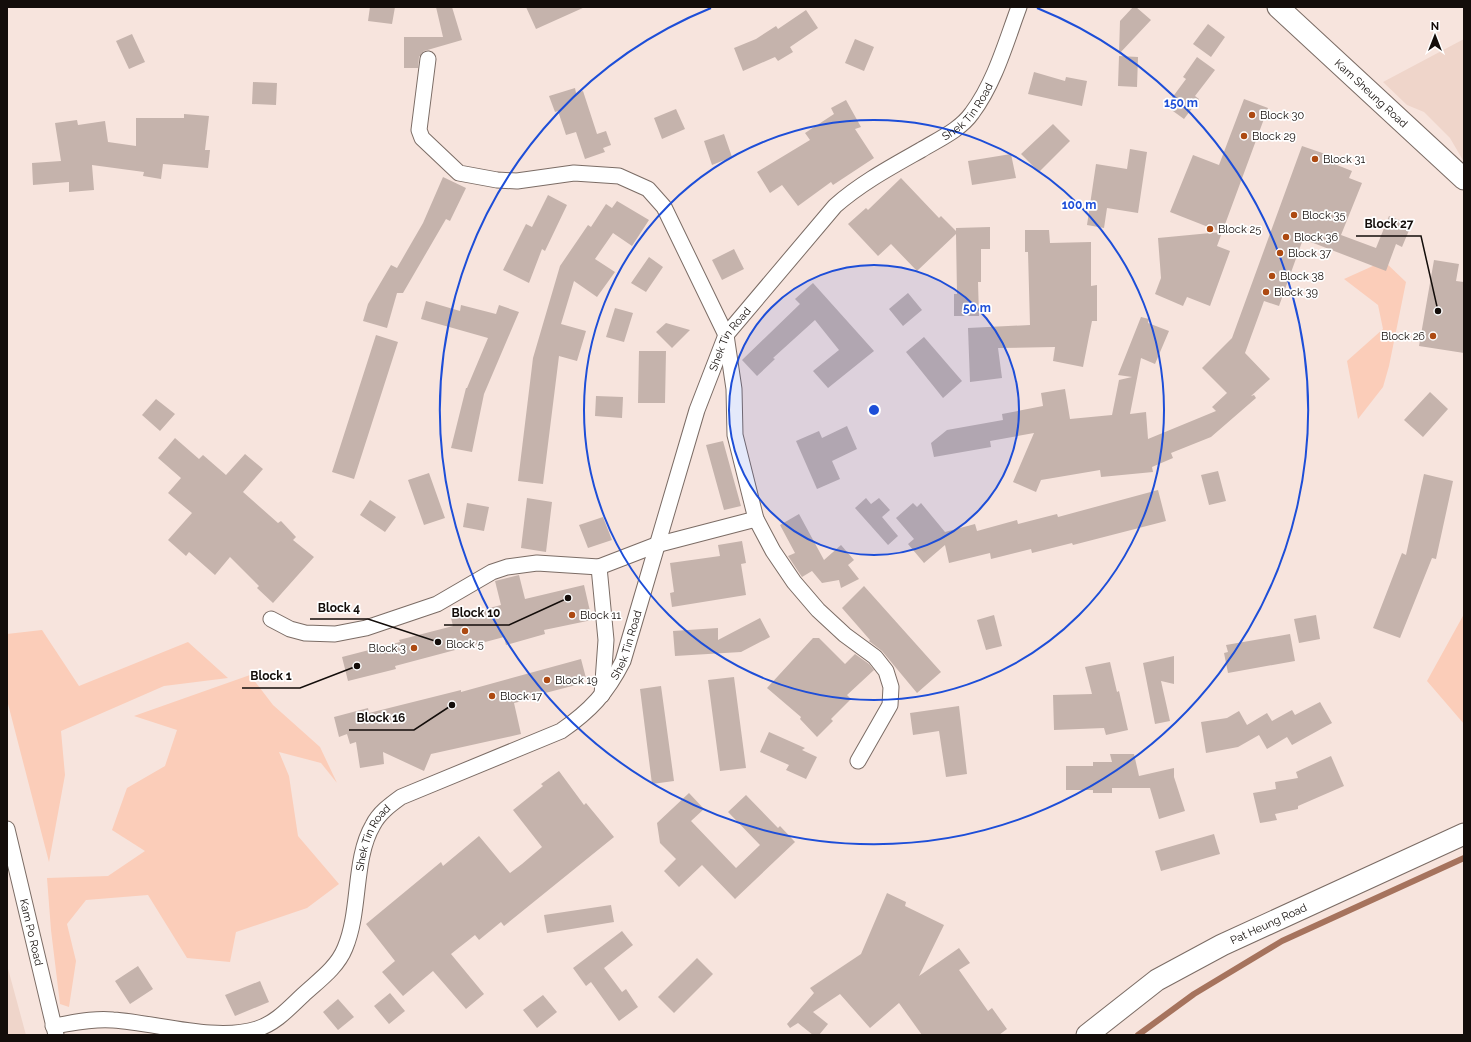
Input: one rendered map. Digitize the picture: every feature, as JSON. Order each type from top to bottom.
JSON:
[{"type":"main road","name":"Kam Sheung Road","points":[[1278,7],[1464,179]]},
{"type":"main road","name":"Pat Heung Road","points":[[1086,1035],[1158,980],[1222,945],[1464,834]]},
{"type":"street","name":"Shek Tin Road","points":[[54,1031],[84,1021],[113,1020],[215,1033],[237,1033],[258,1029],[275,1020],[334,966],[345,950],[351,932],[365,842],[373,824],[385,809],[401,798],[561,731],[583,716],[602,697],[615,678],[623,661],[697,410],[726,335],[835,206],[871,178],[954,130],[972,114],[1002,56],[1018,7]]},
{"type":"street","points":[[428,59],[419,130],[422,138],[459,173],[497,180],[517,181],[574,173],[615,175],[637,182],[648,189],[664,206],[726,335],[734,389],[735,435],[756,518],[773,551],[794,582],[818,610],[845,635],[875,657],[886,670],[891,687],[890,705],[858,761]]},
{"type":"street","points":[[271,619],[290,629],[305,633],[335,634],[366,628],[437,604],[492,572],[507,567],[536,563],[599,567],[656,545],[756,518]]},
{"type":"street","points":[[599,567],[606,640],[602,697]]},
{"type":"street","name":"Kam Po Road","points":[[7,828],[54,1031]]},
{"type":"shaded area","points":[[1464,39],[1464,162],[1450,138],[1424,112],[1407,105],[1383,82]]},
{"type":"shaded area","points":[[1384,261],[1406,282],[1389,366],[1383,387],[1358,419],[1347,361],[1383,329],[1378,305],[1344,279]]},
{"type":"shaded area","points":[[1464,614],[1464,724],[1427,681]]},
{"type":"shaded area","points":[[42,630],[79,686],[188,642],[228,678],[164,686],[61,731],[65,775],[49,862],[7,700],[7,634]]},
{"type":"shaded area","points":[[250,675],[273,705],[320,747],[337,783],[321,763],[279,752],[289,776],[298,836],[339,884],[307,908],[236,932],[230,962],[187,958],[148,895],[86,900],[67,924],[76,961],[69,1007],[60,1004],[51,930],[47,878],[108,876],[145,851],[112,830],[127,788],[165,766],[177,730],[134,716]]},
{"type":"shaded area","points":[[7,965],[26,1035],[7,1035]]},
{"type":"building","points":[[370,7],[395,7],[392,24],[368,21]]},
{"type":"building","points":[[436,7],[452,7],[462,40],[424,51],[419,57],[418,68],[404,68],[404,37],[443,37]]},
{"type":"building","points":[[526,7],[585,7],[536,29]]},
{"type":"building","points":[[1133,7],[1136,7],[1151,20],[1119,54],[1120,21]]},
{"type":"building","points":[[806,10],[818,28],[790,47],[793,52],[778,61],[775,57],[743,71],[734,48],[756,39],[776,26],[778,29]]},
{"type":"building","points":[[1208,24],[1225,37],[1211,57],[1193,44]]},
{"type":"building","points":[[132,34],[145,62],[129,69],[116,41]]},
{"type":"building","points":[[855,39],[874,47],[864,71],[845,63]]},
{"type":"building","points":[[1119,56],[1138,57],[1137,87],[1118,86]]},
{"type":"building","points":[[1197,57],[1215,70],[1195,96],[1199,99],[1184,119],[1166,106],[1186,79],[1183,77]]},
{"type":"building","points":[[1034,72],[1065,81],[1066,77],[1087,81],[1082,106],[1028,94]]},
{"type":"building","points":[[253,82],[277,83],[276,105],[252,104]]},
{"type":"building","points":[[575,88],[576,93],[583,91],[597,134],[606,131],[611,145],[603,148],[605,152],[585,159],[576,132],[566,135],[558,111],[555,112],[549,96]]},
{"type":"building","points":[[1244,99],[1268,108],[1217,246],[1230,251],[1210,306],[1187,297],[1183,306],[1155,294],[1161,278],[1158,238],[1221,232],[1170,212],[1193,155],[1219,165]]},
{"type":"building","points":[[846,100],[861,127],[855,129],[874,158],[833,185],[831,182],[798,206],[782,185],[770,193],[757,172],[810,140],[805,133],[834,114],[831,108]]},
{"type":"building","points":[[676,109],[685,129],[662,139],[654,118]]},
{"type":"building","points":[[184,114],[209,116],[205,150],[210,150],[208,168],[163,164],[161,179],[143,176],[144,172],[92,165],[94,190],[69,192],[69,182],[33,185],[32,163],[61,161],[55,123],[77,120],[78,125],[105,121],[108,142],[136,146],[136,118],[184,118]]},
{"type":"building","points":[[1053,124],[1070,141],[1039,172],[1021,154]]},
{"type":"building","points":[[724,134],[732,157],[712,165],[704,141]]},
{"type":"building","points":[[1302,146],[1334,157],[1332,163],[1352,171],[1349,178],[1362,183],[1341,235],[1376,248],[1389,216],[1407,223],[1405,226],[1410,228],[1402,247],[1396,244],[1386,271],[1303,239],[1279,306],[1264,301],[1245,353],[1270,379],[1251,396],[1254,395],[1256,398],[1211,437],[1171,453],[1173,458],[1152,467],[1153,472],[1101,477],[1100,470],[1041,480],[1036,492],[1013,482],[1034,433],[990,441],[991,447],[934,457],[931,443],[947,430],[1003,420],[1002,414],[1043,406],[1041,393],[1065,389],[1070,419],[1112,415],[1119,380],[1132,377],[1118,375],[1141,317],[1149,319],[1148,323],[1169,331],[1155,364],[1141,358],[1130,414],[1146,412],[1148,439],[1216,411],[1212,407],[1227,393],[1202,368],[1232,338]]},
{"type":"building","points":[[1130,149],[1147,152],[1138,213],[1107,208],[1104,228],[1087,225],[1096,164],[1127,169]]},
{"type":"building","points":[[1011,154],[1016,178],[972,185],[968,161]]},
{"type":"building","points":[[443,177],[466,188],[450,221],[446,219],[403,293],[397,293],[387,328],[363,321],[368,304],[391,265],[397,268],[423,223]]},
{"type":"building","points":[[901,178],[939,218],[941,216],[956,231],[956,228],[990,227],[990,249],[981,249],[981,282],[978,282],[979,316],[954,316],[954,294],[957,294],[956,234],[917,271],[891,244],[878,256],[848,224],[866,208],[868,210]]},
{"type":"building","points":[[548,195],[567,205],[545,251],[542,249],[529,283],[503,270],[526,224],[532,227]]},
{"type":"building","points":[[617,201],[649,220],[632,246],[613,233],[595,259],[615,272],[597,297],[574,281],[561,324],[586,331],[577,361],[559,356],[543,484],[518,481],[533,358],[560,266],[588,225],[591,227],[606,204],[612,208]]},
{"type":"building","points":[[1025,230],[1049,230],[1050,243],[1091,242],[1091,286],[1097,285],[1097,321],[1092,321],[1083,367],[1053,361],[1055,347],[998,348],[1002,378],[970,382],[968,328],[1030,325],[1028,252],[1025,252]]},
{"type":"building","points":[[734,249],[744,269],[722,280],[712,260]]},
{"type":"building","points":[[649,257],[663,267],[646,292],[631,283]]},
{"type":"building","points":[[1434,260],[1459,264],[1456,281],[1464,282],[1464,353],[1419,346]]},
{"type":"building","points":[[813,283],[874,351],[828,388],[813,371],[839,350],[815,320],[773,358],[775,359],[757,376],[742,360],[800,304],[795,299]]},
{"type":"building","points":[[908,293],[922,310],[903,326],[889,309]]},
{"type":"building","points":[[426,301],[460,311],[461,305],[496,314],[499,305],[519,312],[484,394],[472,452],[451,448],[466,388],[488,338],[421,319]]},
{"type":"building","points":[[615,308],[633,313],[624,342],[606,337]]},
{"type":"building","points":[[666,323],[690,330],[672,348],[656,332]]},
{"type":"building","points":[[376,335],[398,342],[354,479],[332,472]]},
{"type":"building","points":[[924,337],[962,381],[943,398],[906,352]]},
{"type":"building","points":[[639,351],[666,351],[665,403],[638,403]]},
{"type":"building","points":[[1430,392],[1448,409],[1423,437],[1404,420]]},
{"type":"building","points":[[596,396],[623,397],[622,418],[595,416]]},
{"type":"building","points":[[156,399],[175,414],[160,431],[142,415]]},
{"type":"building","points":[[847,426],[857,449],[832,461],[840,479],[817,489],[796,441],[819,431],[822,438]]},
{"type":"building","points":[[175,438],[199,459],[203,455],[226,475],[245,454],[263,469],[243,492],[278,523],[281,521],[296,537],[293,540],[314,557],[273,603],[257,588],[259,586],[230,557],[215,575],[189,552],[186,556],[168,540],[192,513],[168,493],[181,478],[158,458]]},
{"type":"building","points":[[723,441],[741,506],[724,510],[706,445]]},
{"type":"building","points":[[1218,471],[1226,501],[1209,505],[1201,475]]},
{"type":"building","points":[[429,473],[445,518],[424,525],[408,480]]},
{"type":"building","points":[[1424,474],[1453,481],[1436,559],[1432,558],[1400,638],[1373,628],[1402,553],[1406,555]]},
{"type":"building","points":[[1158,490],[1166,521],[1073,545],[1072,543],[1032,553],[1031,549],[991,559],[990,553],[949,563],[945,545],[924,563],[908,544],[914,539],[896,518],[913,503],[917,507],[921,503],[945,532],[975,524],[977,531],[1017,520],[1018,524],[1057,514],[1058,517]]},
{"type":"building","points":[[527,498],[552,502],[546,552],[521,548]]},
{"type":"building","points":[[866,498],[871,504],[879,498],[890,510],[882,517],[898,536],[888,545],[855,508]]},
{"type":"building","points":[[370,500],[396,517],[385,532],[360,515]]},
{"type":"building","points":[[467,503],[489,507],[484,531],[463,527]]},
{"type":"building","points":[[799,514],[824,560],[841,545],[854,560],[848,565],[859,579],[841,588],[839,580],[822,583],[812,571],[802,577],[788,556],[795,553],[780,525]]},
{"type":"building","points":[[603,517],[612,540],[588,548],[579,525]]},
{"type":"building","points":[[742,541],[746,563],[741,564],[746,595],[672,607],[670,593],[674,592],[670,563],[720,556],[718,545]]},
{"type":"building","points":[[519,575],[525,599],[584,585],[592,620],[544,630],[545,634],[506,645],[504,637],[395,666],[396,669],[348,681],[342,657],[453,626],[451,618],[501,605],[495,581]]},
{"type":"building","points":[[864,586],[941,672],[917,693],[882,651],[869,641],[870,640],[842,608]]},
{"type":"building","points":[[994,615],[1002,646],[986,650],[977,620]]},
{"type":"building","points":[[1316,615],[1320,639],[1299,643],[1294,619]]},
{"type":"building","points":[[760,618],[770,637],[741,652],[675,656],[673,631],[718,628],[718,640]]},
{"type":"building","points":[[1290,634],[1295,661],[1228,673],[1224,653],[1228,652],[1226,645]]},
{"type":"building","points":[[813,638],[819,638],[845,664],[855,654],[869,664],[874,670],[847,695],[851,699],[831,719],[833,721],[817,737],[800,719],[801,717],[767,688]]},
{"type":"building","points":[[1174,656],[1174,684],[1161,681],[1170,721],[1155,724],[1143,663]]},
{"type":"building","points":[[581,659],[586,678],[575,680],[576,685],[530,697],[531,699],[514,703],[521,734],[431,754],[424,771],[383,752],[384,764],[360,768],[356,742],[350,744],[347,734],[339,737],[334,717],[368,708],[369,713],[461,690],[461,692]]},
{"type":"building","points":[[1110,662],[1117,692],[1119,691],[1128,730],[1106,735],[1104,728],[1054,730],[1053,695],[1092,694],[1085,667]]},
{"type":"building","points":[[734,677],[746,768],[720,771],[708,680]]},
{"type":"building","points":[[661,686],[674,781],[652,784],[640,689]]},
{"type":"building","points":[[1320,702],[1332,723],[1292,745],[1287,737],[1267,749],[1259,735],[1238,747],[1206,753],[1201,722],[1227,718],[1239,711],[1247,725],[1267,713],[1272,721],[1292,710],[1295,715]]},
{"type":"building","points":[[959,706],[967,774],[946,777],[939,731],[913,735],[910,713]]},
{"type":"building","points":[[769,732],[805,748],[802,750],[817,757],[806,779],[786,770],[789,765],[760,752]]},
{"type":"building","points":[[1110,754],[1134,754],[1139,776],[1174,768],[1174,777],[1185,811],[1159,819],[1150,788],[1112,788],[1112,793],[1093,793],[1093,790],[1066,790],[1066,766],[1093,766],[1093,762],[1112,762]]},
{"type":"building","points":[[1331,756],[1344,786],[1298,806],[1298,809],[1275,814],[1277,820],[1260,823],[1253,793],[1276,789],[1275,782],[1298,778],[1296,772]]},
{"type":"building","points":[[559,771],[584,805],[586,803],[614,837],[504,926],[501,922],[479,940],[475,935],[451,954],[484,994],[466,1009],[433,971],[403,996],[382,972],[395,961],[366,924],[441,862],[443,866],[479,836],[510,873],[522,864],[542,847],[513,810],[543,786],[541,784]]},
{"type":"building","points":[[689,793],[704,809],[691,821],[736,868],[760,845],[728,812],[746,795],[778,828],[780,826],[795,842],[735,899],[702,865],[679,887],[664,871],[676,859],[660,843],[657,823]]},
{"type":"building","points":[[1214,834],[1220,854],[1161,871],[1155,851]]},
{"type":"building","points":[[887,893],[906,902],[905,906],[944,925],[919,976],[959,948],[970,963],[959,970],[988,1011],[992,1008],[1007,1029],[999,1035],[922,1035],[899,1003],[870,1028],[840,994],[813,1012],[828,1024],[819,1035],[813,1035],[798,1023],[790,1028],[787,1024],[814,993],[810,988],[861,954]]},
{"type":"building","points":[[611,905],[614,922],[547,933],[544,915]]},
{"type":"building","points":[[622,931],[633,945],[604,968],[622,992],[626,989],[638,1007],[619,1021],[591,982],[586,986],[573,968]]},
{"type":"building","points":[[697,958],[713,974],[674,1013],[658,997]]},
{"type":"building","points":[[138,966],[153,989],[130,1004],[115,981]]},
{"type":"building","points":[[260,981],[269,1002],[235,1016],[225,995]]},
{"type":"building","points":[[390,993],[405,1011],[389,1024],[374,1006]]},
{"type":"building","points":[[543,995],[557,1012],[537,1028],[523,1010]]},
{"type":"building","points":[[338,999],[354,1017],[338,1030],[323,1012]]},
{"type":"waterway","points":[[1138,1035],[1194,994],[1282,941],[1464,858]]},
{"type":"place","name":"Block 30","points":[[1252,115]]},
{"type":"place","name":"Block 29","points":[[1244,136]]},
{"type":"place","name":"Block 31","points":[[1315,159]]},
{"type":"place","name":"Block 35","points":[[1294,215]]},
{"type":"place","name":"Block 25","points":[[1210,229]]},
{"type":"place","name":"Block 36","points":[[1286,237]]},
{"type":"place","name":"Block 37","points":[[1280,253]]},
{"type":"place","name":"Block 38","points":[[1272,276]]},
{"type":"place","name":"Block 39","points":[[1266,292]]},
{"type":"place","name":"Block 27","points":[[1438,311]]},
{"type":"place","name":"Block 26","points":[[1433,336]]},
{"type":"place","name":"Block 10","points":[[568,598]]},
{"type":"place","name":"Block 11","points":[[572,615]]},
{"type":"place","name":"Block 5","points":[[465,631]]},
{"type":"place","name":"Block 4","points":[[438,642]]},
{"type":"place","name":"Block 3","points":[[414,648]]},
{"type":"place","name":"Block 1","points":[[357,666]]},
{"type":"place","name":"Block 19","points":[[547,680]]},
{"type":"place","name":"Block 17","points":[[492,696]]},
{"type":"place","name":"Block 16","points":[[452,705]]}]
